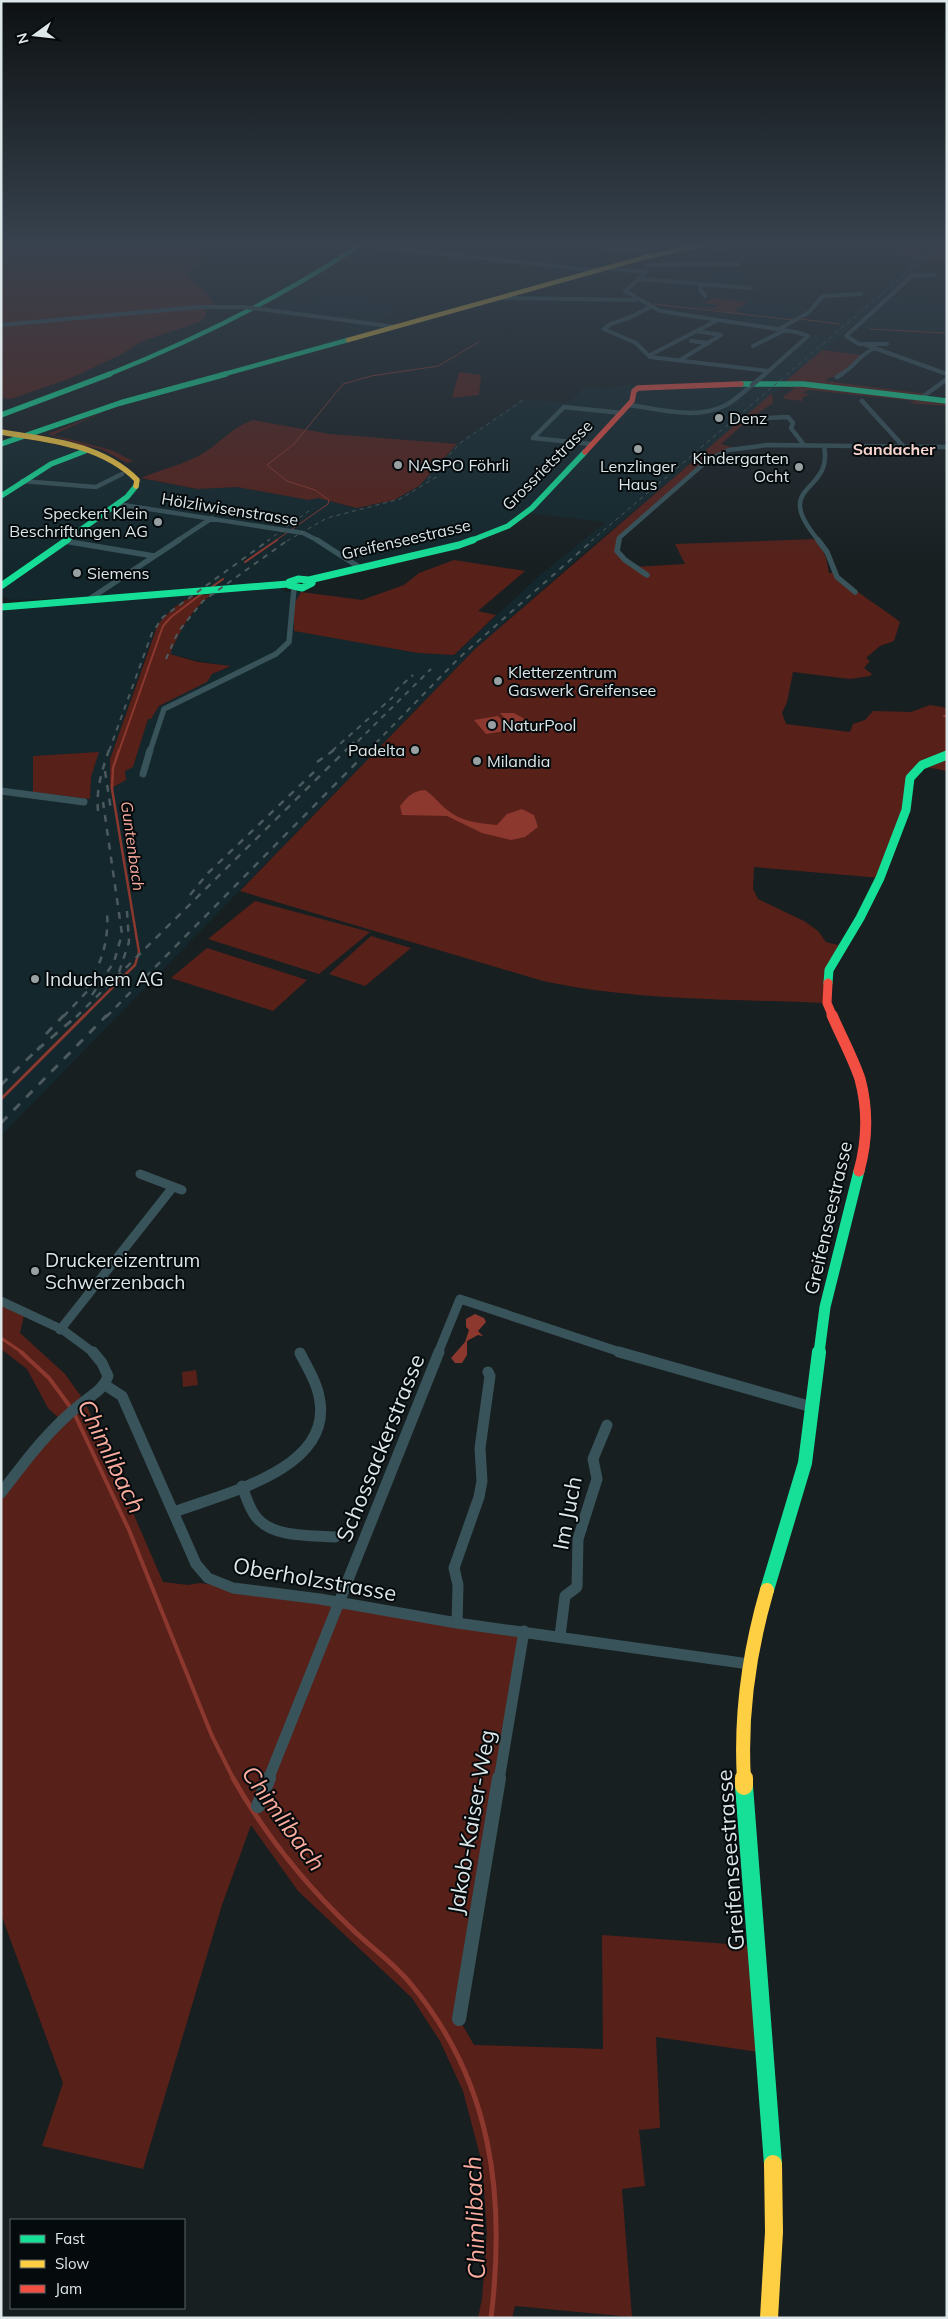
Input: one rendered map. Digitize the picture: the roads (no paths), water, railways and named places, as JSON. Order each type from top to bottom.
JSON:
[{"type":"main road","points":[[1,413],[153,351]]},
{"type":"main road","points":[[1,421],[165,351]]},
{"type":"main road","points":[[1,445],[96,411],[309,351]]},
{"type":"main road","points":[[1,405],[123,365]]},
{"type":"main road","points":[[1,413],[87,383]]},
{"type":"main road","name":"Grossrietstrasse","points":[[509,525],[532,508],[626,409],[635,389],[646,387],[788,383],[844,387],[921,398]]},
{"type":"main road","points":[[921,398],[947,402]]},
{"type":"main road","points":[[1,433],[86,450],[122,465],[136,478],[135,488],[117,504],[3,587]]},
{"type":"main road","points":[[23,437],[72,451],[86,450]]},
{"type":"main road","points":[[1,496],[40,468],[72,451]]},
{"type":"main road","name":"Greifenseestrasse","points":[[2,605],[297,588],[359,567],[459,545],[509,525]]},
{"type":"main road","name":"Greifenseestrasse","points":[[769,2318],[774,2232],[774,2148],[742,1762],[749,1664],[756,1627],[805,1463],[825,1307],[860,1170],[866,1127],[860,1080],[826,1003],[826,985],[829,970],[835,958],[860,918],[880,878],[906,810],[910,778],[920,766],[947,755]]},
{"type":"street","points":[[644,351],[650,356],[768,371]]},
{"type":"street","points":[[650,356],[659,351]]},
{"type":"street","points":[[680,360],[695,351]]},
{"type":"street","points":[[759,370],[788,351]]},
{"type":"street","points":[[591,444],[532,438],[564,407],[684,412],[712,410],[726,405],[792,351]]},
{"type":"street","points":[[837,377],[854,366],[862,354],[869,351]]},
{"type":"street","points":[[880,351],[947,374]]},
{"type":"street","points":[[921,398],[946,379]]},
{"type":"street","points":[[862,401],[904,446]]},
{"type":"street","points":[[766,418],[788,417],[793,423],[791,428],[804,445]]},
{"type":"street","points":[[647,576],[620,555],[617,551],[618,540],[630,526],[720,452],[741,447],[804,445],[947,447]]},
{"type":"street","points":[[824,446],[827,455],[826,467],[800,498],[798,511],[802,520],[826,550],[836,576],[855,592]]},
{"type":"street","points":[[22,481],[96,487],[122,474]]},
{"type":"street","name":"Hölzliwisenstrasse","points":[[117,504],[296,531],[315,538],[359,567]]},
{"type":"street","points":[[85,600],[212,518]]},
{"type":"street","points":[[64,541],[154,556]]},
{"type":"street","points":[[143,774],[164,709],[282,650],[291,637],[297,588]]},
{"type":"street","points":[[1,791],[84,802]]},
{"type":"street","points":[[60,1330],[177,1188],[140,1174]]},
{"type":"street","name":"Schossackerstrasse","points":[[258,1806],[460,1299],[601,1347],[812,1407]]},
{"type":"street","points":[[1,1301],[60,1330],[86,1346],[101,1360],[108,1376],[105,1385],[67,1415],[40,1442],[1,1493]]},
{"type":"street","points":[[174,1512],[275,1472],[296,1459],[310,1443],[318,1424],[321,1409],[316,1387],[300,1352]]},
{"type":"street","points":[[457,1623],[458,1585],[454,1568],[480,1497],[482,1481],[480,1448],[490,1376],[488,1372]]},
{"type":"street","name":"Oberholzstrasse","points":[[105,1385],[122,1396],[196,1564],[208,1578],[233,1588],[320,1599],[339,1604],[457,1623],[749,1664]]},
{"type":"street","name":"Im Juch","points":[[560,1636],[565,1596],[577,1587],[578,1539],[597,1479],[593,1459],[607,1424]]},
{"type":"street","points":[[242,1486],[257,1519],[267,1526],[277,1530],[335,1537]]},
{"type":"street","name":"Jakob-Kaiser-Weg","points":[[459,2019],[524,1631]]},
{"type":"waterway","name":"Guntenbach","points":[[275,541],[328,504],[329,500],[315,490],[287,481],[267,465],[294,444],[343,384],[371,376],[438,366],[463,351]]},
{"type":"waterway","name":"Guntenbach","points":[[245,562],[277,540]]},
{"type":"waterway","name":"Guntenbach","points":[[209,589],[223,579]]},
{"type":"waterway","name":"Guntenbach","points":[[119,751],[163,626],[171,617],[204,592]]},
{"type":"waterway","name":"Guntenbach","points":[[1,1099],[135,965],[139,952],[112,789],[113,768],[119,750]]},
{"type":"waterway","name":"Chimlibach","points":[[1,1338],[23,1353]]},
{"type":"waterway","name":"Chimlibach","points":[[21,1352],[49,1378],[71,1408]]},
{"type":"waterway","name":"Chimlibach","points":[[74,1413],[129,1530],[212,1736],[233,1778]]},
{"type":"waterway","name":"Chimlibach","points":[[233,1778],[272,1838],[301,1875],[357,1934],[396,1968],[410,1983],[438,2020],[459,2059],[476,2100],[487,2141],[494,2184],[496,2228],[491,2318]]},
{"type":"railway","points":[[591,541],[815,351]]},
{"type":"railway","points":[[428,479],[460,443],[526,398]]},
{"type":"railway","points":[[287,541],[327,518],[400,499],[438,476]]},
{"type":"railway","points":[[267,541],[313,508]]},
{"type":"railway","points":[[109,751],[152,633],[163,617],[269,540]]},
{"type":"railway","points":[[166,659],[178,632],[203,601],[288,540]]},
{"type":"railway","points":[[368,751],[460,657],[593,540]]},
{"type":"railway","points":[[350,749],[431,669]]},
{"type":"railway","points":[[395,691],[413,675]]},
{"type":"railway","points":[[332,751],[393,697]]},
{"type":"railway","points":[[346,750],[354,742]]},
{"type":"railway","points":[[98,811],[99,787],[109,750]]},
{"type":"railway","points":[[317,762],[334,750]]},
{"type":"railway","points":[[76,1017],[346,750]]},
{"type":"railway","points":[[106,1017],[369,750]]},
{"type":"railway","points":[[105,771],[111,810]]},
{"type":"railway","points":[[190,895],[208,873],[314,772]]},
{"type":"railway","points":[[92,995],[114,962],[122,934],[103,802]]},
{"type":"railway","points":[[86,988],[96,970],[103,951],[107,932],[107,911]]},
{"type":"railway","points":[[119,972],[129,942],[127,911]]},
{"type":"railway","points":[[63,1017],[94,984]]},
{"type":"railway","points":[[46,1034],[64,1015]]},
{"type":"railway","points":[[37,1050],[78,1015]]},
{"type":"railway","points":[[1,1123],[107,1015]]},
{"type":"railway","points":[[13,1073],[41,1046]]},
{"type":"railway","points":[[13,1073],[17,1069]]},
{"type":"railway","points":[[1,1085],[13,1073]]},
{"type":"place","name":"Denz","points":[[719,418]]},
{"type":"place","name":"Lenzlinger Haus","points":[[638,449]]},
{"type":"place","name":"NASPO Föhrli","points":[[398,465]]},
{"type":"place","name":"Kindergarten Ocht","points":[[799,467]]},
{"type":"place","name":"Speckert Klein Beschriftungen AG","points":[[158,522]]},
{"type":"place","name":"Siemens","points":[[77,573]]},
{"type":"place","name":"Kletterzentrum Gaswerk Greifensee","points":[[498,681]]},
{"type":"place","name":"NaturPool","points":[[492,725]]},
{"type":"place","name":"Padelta","points":[[415,750]]},
{"type":"place","name":"Milandia","points":[[477,761]]},
{"type":"place","name":"Induchem AG","points":[[35,979]]},
{"type":"place","name":"Druckereizentrum Schwerzenbach","points":[[35,1271]]},
{"type":"district","name":"Sandacher","points":[[894,449]]}]
